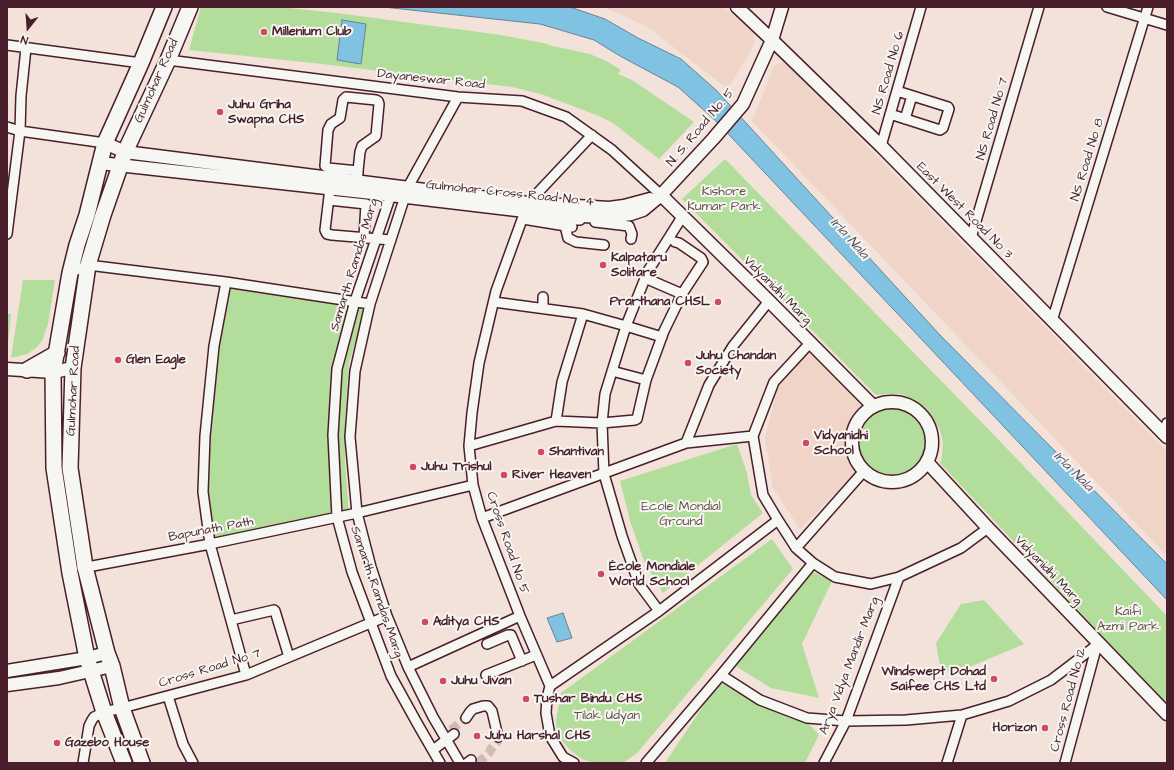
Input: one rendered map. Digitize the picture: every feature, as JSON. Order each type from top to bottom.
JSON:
[{"type":"main road","name":"Gulmohar Road","points":[[124,763],[104,712],[90,665],[70,573],[54,468],[53,372],[70,273],[87,215],[105,143],[164,7]]},
{"type":"main road","name":"Gulmohar Road","points":[[142,763],[122,708],[85,567],[70,468],[73,368],[88,265],[103,215],[123,159],[168,60],[190,7]]},
{"type":"main road","points":[[27,370],[57,353]]},
{"type":"street","name":"East West Road No 3","points":[[737,7],[881,146],[1052,321],[1166,431]]},
{"type":"street","name":"N. S. Road No. 5","points":[[661,195],[743,104],[772,40],[782,7]]},
{"type":"street","name":"NS Road No 6","points":[[881,146],[921,7]]},
{"type":"street","name":"NS Road No 7","points":[[971,238],[1039,7]]},
{"type":"street","points":[[1107,7],[1167,25]]},
{"type":"street","name":"NS Road No 8","points":[[1052,321],[1148,7]]},
{"type":"street","points":[[7,45],[141,63]]},
{"type":"street","points":[[7,234],[20,131],[21,96],[26,48]]},
{"type":"street","name":"Dayaneswar Road","points":[[168,60],[458,97],[522,101],[566,117],[612,150],[661,195]]},
{"type":"street","points":[[890,114],[942,129],[949,109],[948,107],[897,91]]},
{"type":"street","points":[[905,119],[912,96]]},
{"type":"street","points":[[346,97],[374,100],[379,104],[376,136],[360,149],[358,176],[328,168],[325,165],[329,128],[331,124],[340,118],[343,100],[346,97]]},
{"type":"street","name":"Samarth Ramdas Marg","points":[[458,97],[407,192],[370,304],[355,371],[350,437],[356,513],[387,616],[408,667],[455,747],[466,761]]},
{"type":"street","points":[[7,127],[20,131],[105,143]]},
{"type":"street","points":[[570,227],[525,211],[592,135]]},
{"type":"street","name":"Gulmohar Cross Road No. 4","points":[[105,143],[123,159],[329,194],[392,190],[525,211],[628,220],[661,195]]},
{"type":"street","name":"Gulmohar Cross Road No. 4","points":[[100,163],[123,159],[358,176],[392,190]]},
{"type":"street","name":"Samarth Ramdas Marg","points":[[392,190],[355,302],[337,369],[333,435],[337,517],[352,572],[391,676],[440,763]]},
{"type":"street","points":[[364,237],[366,204],[329,194],[326,232],[332,235],[391,240]]},
{"type":"street","name":"Gulmohar Cross Road No. 4","points":[[525,211],[609,208],[632,205],[661,195]]},
{"type":"street","name":"Vidyanidhi Marg","points":[[661,195],[873,406]]},
{"type":"street","name":"Cross Road No 5","points":[[525,211],[496,291],[479,363],[469,446],[473,485],[482,518],[536,656],[550,686]]},
{"type":"street","points":[[659,611],[639,584],[622,536],[604,474],[602,423],[605,394],[641,283],[682,217]]},
{"type":"street","points":[[604,245],[576,242],[568,238],[567,235],[571,220],[628,220],[632,230],[631,239]]},
{"type":"street","points":[[469,446],[556,421],[602,423],[636,420],[646,380],[662,337],[681,295],[702,264],[703,260],[684,246],[674,242]]},
{"type":"street","points":[[70,273],[88,265],[226,282],[370,304]]},
{"type":"street","points":[[226,282],[214,346],[205,436],[203,492],[210,544],[246,675]]},
{"type":"street","points":[[641,283],[681,295]]},
{"type":"street","points":[[543,297],[543,308]]},
{"type":"street","points":[[686,444],[709,385],[733,346],[769,301]]},
{"type":"street","points":[[494,302],[584,314],[662,337]]},
{"type":"street","points":[[556,421],[562,382],[584,314]]},
{"type":"street","points":[[810,343],[774,382],[753,436],[763,495],[796,548],[813,563],[835,577],[871,584],[899,577],[961,548],[988,528]]},
{"type":"street","points":[[7,369],[53,372],[73,368]]},
{"type":"street","points":[[612,371],[646,380]]},
{"type":"street","points":[[885,402],[898,402],[911,406],[921,414],[928,424],[932,437],[932,450],[927,462],[918,473],[905,480],[890,482],[876,479],[864,471],[856,461],[852,449],[852,436],[855,424],[862,414],[873,406],[885,402]]},
{"type":"street","points":[[482,518],[686,444],[753,436]]},
{"type":"street","name":"Vidyanidhi Marg","points":[[927,462],[1098,645],[1167,714]]},
{"type":"street","points":[[796,548],[864,471]]},
{"type":"street","name":"Bapunath Path","points":[[70,573],[85,567],[210,544],[356,513],[473,485]]},
{"type":"street","points":[[574,763],[559,760],[550,736],[546,712],[550,686],[659,611],[778,520]]},
{"type":"street","points":[[646,763],[813,563]]},
{"type":"street","name":"Arya Vidya Mandir Marg","points":[[824,763],[846,721],[899,577]]},
{"type":"street","points":[[231,620],[274,610],[289,657]]},
{"type":"street","name":"Cross Road No 7","points":[[104,712],[246,675],[387,616]]},
{"type":"street","points":[[408,667],[520,616]]},
{"type":"street","points":[[486,643],[511,635],[522,661]]},
{"type":"street","points":[[721,675],[760,700],[807,718],[846,721],[906,720],[962,715],[1009,701],[1051,680],[1098,645]]},
{"type":"street","name":"Cross Road No 12","points":[[1065,763],[1098,645]]},
{"type":"street","points":[[486,675],[536,656]]},
{"type":"street","points":[[7,685],[59,678],[90,665],[109,660]]},
{"type":"street","points":[[7,671],[90,665]]},
{"type":"street","points":[[168,696],[183,744],[193,763]]},
{"type":"street","points":[[467,719],[470,712],[473,710],[483,706],[488,706],[492,711],[498,737]]},
{"type":"street","points":[[84,763],[89,726],[94,717],[104,712]]},
{"type":"street","points":[[947,763],[962,715]]},
{"type":"street","points":[[433,750],[449,735]]},
{"type":"shaded area","points":[[603,7],[724,7],[753,33],[755,43],[728,89],[646,26]]},
{"type":"shaded area","points":[[784,62],[1167,451],[1167,556],[752,121],[774,66]]},
{"type":"shaded area","name":"Vidyanidhi School","points":[[807,350],[865,401],[855,414],[847,430],[845,450],[857,471],[800,529],[773,488],[765,437],[778,388]]},
{"type":"green space","points":[[201,7],[279,7],[337,13],[501,35],[548,44],[590,54],[608,62],[621,70],[618,74],[632,80],[694,122],[659,159],[613,123],[599,116],[541,94],[512,87],[331,65],[189,50]]},
{"type":"green space","points":[[725,159],[994,435],[1167,616],[1167,705],[940,463],[943,443],[940,430],[931,415],[920,404],[902,394],[876,395],[682,199]]},
{"type":"green space","points":[[23,280],[55,280],[48,324],[42,341],[36,348],[27,354],[11,358]]},
{"type":"green space","points":[[228,285],[367,305],[349,363],[345,420],[345,461],[349,515],[212,542],[206,485],[210,418],[216,355]]},
{"type":"green space","points":[[7,314],[11,314],[7,354]]},
{"type":"green space","points":[[890,407],[909,413],[919,423],[925,442],[919,461],[909,471],[890,477],[871,471],[861,461],[855,442],[861,423],[871,413]]},
{"type":"green space","name":"Ecole Mondial Ground","points":[[737,444],[747,473],[751,495],[763,513],[663,593],[644,561],[631,524],[620,481]]},
{"type":"green space","name":"Tilak Udyan","points":[[772,539],[793,569],[637,753],[623,763],[594,763],[582,759],[570,750],[557,735],[556,721],[561,693]]},
{"type":"green space","points":[[811,571],[832,581],[802,644],[819,698],[771,688],[734,665]]},
{"type":"green space","points":[[984,600],[1024,644],[965,669],[941,672],[936,643],[961,604]]},
{"type":"green space","points":[[719,682],[787,717],[809,724],[819,735],[805,763],[665,763]]},
{"type":"water","name":"Irla Nala","points":[[383,7],[570,7],[605,19],[638,38],[681,59],[716,90],[939,334],[1167,564],[1167,600],[717,122],[678,87],[620,56],[594,40],[540,24]]},
{"type":"water","points":[[342,20],[366,24],[361,64],[337,60]]},
{"type":"water","points":[[563,613],[572,638],[557,642],[547,618]]},
{"type":"tunnel","points":[[451,730],[466,718]]},
{"type":"tunnel","points":[[478,763],[489,753],[497,742],[498,737]]},
{"type":"place","name":"Millenium Club","points":[[264,32]]},
{"type":"place","name":"Juhu Griha Swapna CHS","points":[[220,112]]},
{"type":"place","name":"Kalpataru Solitare","points":[[603,265]]},
{"type":"place","name":"Prarthana CHSL","points":[[718,302]]},
{"type":"place","name":"Glen Eagle","points":[[118,360]]},
{"type":"place","name":"Juhu Chandan Society","points":[[688,363]]},
{"type":"place","name":"Vidyanidhi School","points":[[806,443]]},
{"type":"place","name":"Shantivan","points":[[541,452]]},
{"type":"place","name":"Juhu Trishul","points":[[413,467]]},
{"type":"place","name":"River Heaven","points":[[504,475]]},
{"type":"place","name":"École Mondiale World School","points":[[601,574]]},
{"type":"place","name":"Aditya CHS","points":[[425,622]]},
{"type":"place","name":"Windswept Dohad Saifee CHS Ltd","points":[[994,679]]},
{"type":"place","name":"Juhu Jivan","points":[[443,681]]},
{"type":"place","name":"Tushar Bindu CHS","points":[[526,699]]},
{"type":"place","name":"Horizon","points":[[1045,728]]},
{"type":"place","name":"Juhu Harshal CHS","points":[[477,736]]},
{"type":"place","name":"Gazebo House","points":[[57,743]]},
{"type":"park label","name":"Kishore Kumar Park","points":[[724,200]]},
{"type":"park label","name":"Kaifi Azmi Park","points":[[1128,620]]}]
